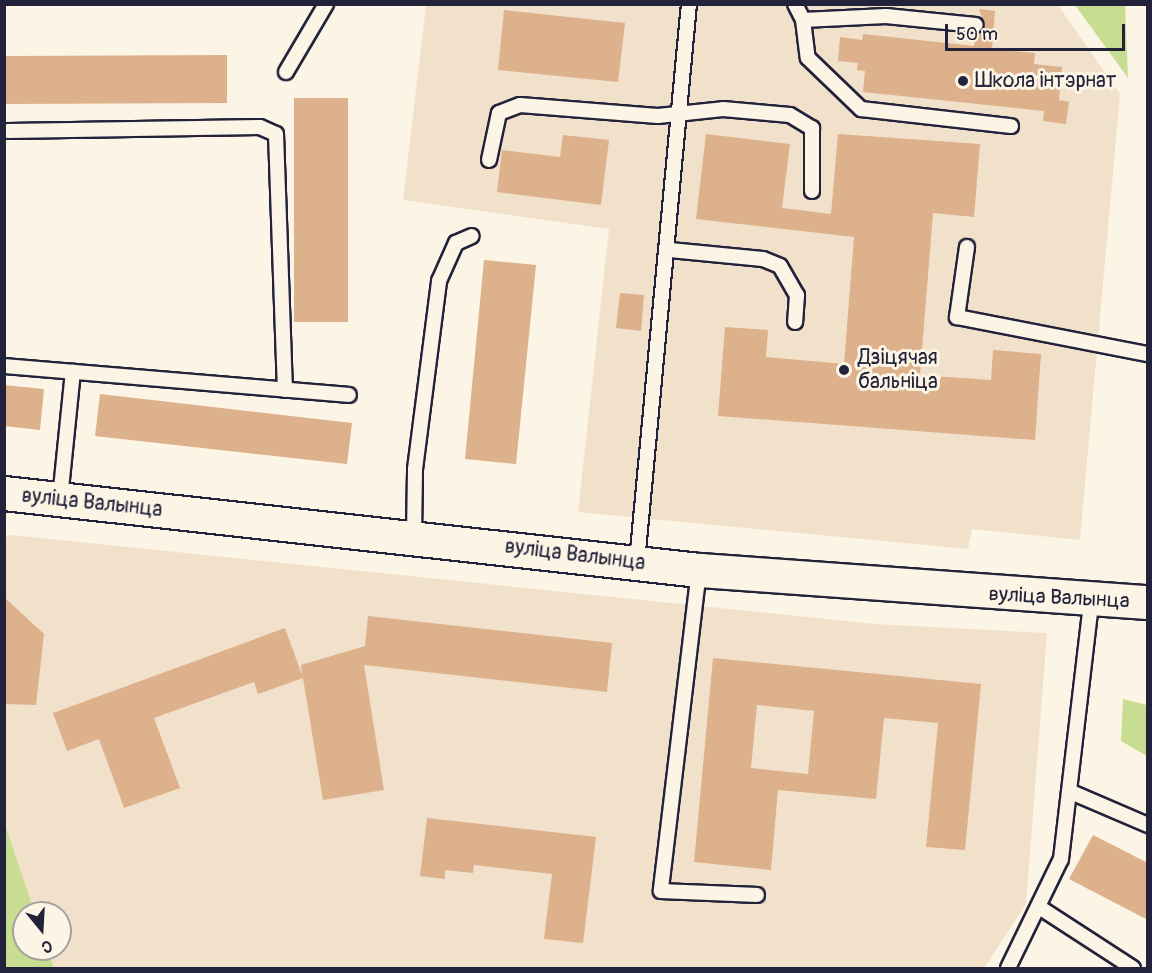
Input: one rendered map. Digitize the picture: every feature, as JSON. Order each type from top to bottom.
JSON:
[{"type":"street","name":"вуліца Валынца","points":[[4,493],[414,535],[699,570],[1091,602],[1148,602]]},
{"type":"lane","points":[[286,72],[326,4]]},
{"type":"lane","points":[[637,562],[670,250],[669,193],[680,116],[689,4]]},
{"type":"lane","points":[[795,4],[803,20],[808,58],[861,109],[1011,126]]},
{"type":"lane","points":[[803,20],[886,16],[976,26]]},
{"type":"lane","points":[[489,160],[499,113],[507,107],[680,116],[723,109],[803,120],[812,128],[816,145],[812,191]]},
{"type":"lane","points":[[8,130],[260,127],[276,134],[285,390]]},
{"type":"lane","points":[[414,535],[416,458],[439,281],[456,243],[472,236]]},
{"type":"lane","points":[[967,247],[957,317],[1148,354]]},
{"type":"lane","points":[[670,250],[763,259],[780,266],[797,295],[795,322]]},
{"type":"lane","points":[[4,366],[349,395]]},
{"type":"lane","points":[[60,499],[73,372]]},
{"type":"lane","points":[[699,570],[661,891],[757,895]]},
{"type":"lane","points":[[1008,969],[1061,859],[1071,792],[1091,602]]},
{"type":"lane","points":[[1071,792],[1148,825]]},
{"type":"lane","points":[[1039,907],[1133,969]]},
{"type":"shaded area","name":"Дзіцячая бальніца","points":[[426,5],[1058,5],[1120,94],[1080,540],[972,529],[968,549],[578,512],[609,229],[403,200]]},
{"type":"shaded area","points":[[12,535],[875,624],[1047,633],[1026,904],[984,968],[5,968],[4,537]]},
{"type":"green space","points":[[1075,5],[1125,5],[1128,78]]},
{"type":"green space","points":[[1123,699],[1147,705],[1147,756],[1121,741]]},
{"type":"green space","points":[[5,825],[31,901],[12,901],[12,961],[51,961],[54,968],[5,968]]},
{"type":"building","name":"Школа інтэрнат","points":[[979,9],[995,11],[992,49],[1035,53],[1034,64],[1062,67],[1059,100],[1069,102],[1066,124],[1043,121],[1044,111],[863,92],[865,71],[857,70],[858,63],[838,61],[840,37],[862,40],[863,34],[974,46],[976,34],[985,26]]},
{"type":"building","points":[[504,10],[625,23],[618,82],[498,70]]},
{"type":"building","points":[[227,55],[227,103],[6,104],[6,56]]},
{"type":"building","points":[[294,98],[348,98],[348,322],[294,322]]},
{"type":"building","name":"Дзіцячая бальніца","points":[[706,134],[790,144],[782,208],[831,214],[838,134],[980,144],[974,217],[933,213],[920,375],[991,380],[993,350],[1041,354],[1035,440],[718,416],[725,327],[768,330],[766,357],[844,364],[854,237],[696,219]]},
{"type":"building","points":[[563,135],[609,140],[601,205],[497,192],[502,150],[560,157]]},
{"type":"building","points":[[484,260],[536,265],[516,464],[465,459]]},
{"type":"building","points":[[620,293],[644,295],[641,331],[616,328]]},
{"type":"building","points":[[4,385],[44,389],[40,430],[4,426]]},
{"type":"building","points":[[100,394],[352,423],[347,464],[95,436]]},
{"type":"building","points":[[4,597],[44,634],[36,705],[4,704]]},
{"type":"building","points":[[368,616],[612,643],[607,692],[364,665],[384,790],[323,800],[303,678],[258,694],[254,682],[154,718],[180,788],[124,808],[99,739],[67,751],[53,713],[285,628],[302,675],[301,665],[365,646]]},
{"type":"building","points":[[713,658],[981,684],[965,850],[926,847],[938,723],[884,718],[876,799],[778,790],[771,870],[694,862]],"holes":[[[757,705],[814,711],[808,774],[751,768]]]},
{"type":"building","points":[[427,818],[596,837],[583,943],[544,939],[552,874],[474,865],[473,873],[445,870],[445,879],[420,876]]},
{"type":"building","points":[[1093,835],[1148,863],[1148,920],[1069,879]]},
{"type":"place","name":"Школа інтэрнат","points":[[963,81]]},
{"type":"place","name":"Дзіцячая бальніца","points":[[844,370]]}]
